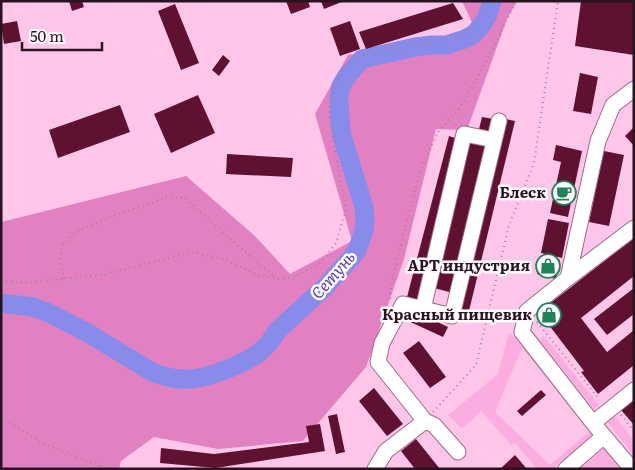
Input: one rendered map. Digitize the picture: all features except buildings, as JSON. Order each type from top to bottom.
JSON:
[{"type":"lane","points":[[568,278],[598,141],[613,105],[634,89]]},
{"type":"lane","points":[[458,452],[434,425],[425,421],[378,362],[382,343],[403,304],[452,316],[499,121]]},
{"type":"lane","points":[[423,308],[464,134],[494,140]]},
{"type":"lane","points":[[632,469],[593,423],[522,332],[527,311],[634,228]]},
{"type":"lane","points":[[593,423],[634,390]]},
{"type":"lane","points":[[375,469],[386,451],[425,421]]},
{"type":"lane","points":[[566,469],[604,436]]},
{"type":"path","points":[[1,280],[24,283],[106,274],[192,252],[226,260],[256,274],[277,279],[292,278],[320,263],[336,243],[346,209],[329,113],[332,93],[346,64],[364,55],[455,38],[478,22],[484,1]]},
{"type":"path","points":[[389,306],[391,286],[420,172],[438,132],[460,108],[493,49],[516,1]]},
{"type":"path","points":[[425,421],[476,365],[509,225],[534,163],[558,1]]},
{"type":"path","points":[[64,279],[60,258],[63,244],[76,232],[113,216],[166,197],[185,198],[277,279]]},
{"type":"path","points":[[537,321],[602,401],[610,408],[617,410],[634,431]]},
{"type":"path","points":[[1,418],[41,443],[108,469]]},
{"type":"shaded area","points":[[462,1],[517,1],[507,19],[467,130],[436,129],[404,259],[366,367],[303,441],[218,449],[154,437],[121,461],[119,469],[1,469],[1,222],[186,176],[255,236],[290,274],[352,241],[315,114],[348,55],[447,38],[473,25]]},
{"type":"shaded area","points":[[509,333],[526,344],[572,403],[568,405],[522,348],[495,412],[550,465],[590,431],[593,434],[553,469],[537,469],[515,443],[511,445],[481,411],[462,429],[448,415],[498,374]]},
{"type":"shaded area","points":[[544,336],[599,405],[594,409],[539,340]]},
{"type":"shaded area","points":[[613,414],[634,440],[634,456],[606,420]]},
{"type":"shaded area","points":[[606,447],[623,467],[620,469],[579,469]]},
{"type":"waterway","name":"Сетунь","points":[[1,303],[33,307],[49,313],[88,333],[152,372],[171,378],[199,378],[246,361],[260,352],[277,331],[325,287],[357,250],[364,231],[364,207],[342,136],[340,120],[339,97],[341,86],[347,76],[362,59],[415,47],[446,45],[465,39],[474,34],[481,26],[487,17],[492,1]]},
{"type":"place","name":"Блеск","points":[[564,193]]},
{"type":"place","name":"АРТ индустрия","points":[[548,266]]},
{"type":"place","name":"Красный пищевик","points":[[549,315]]}]
